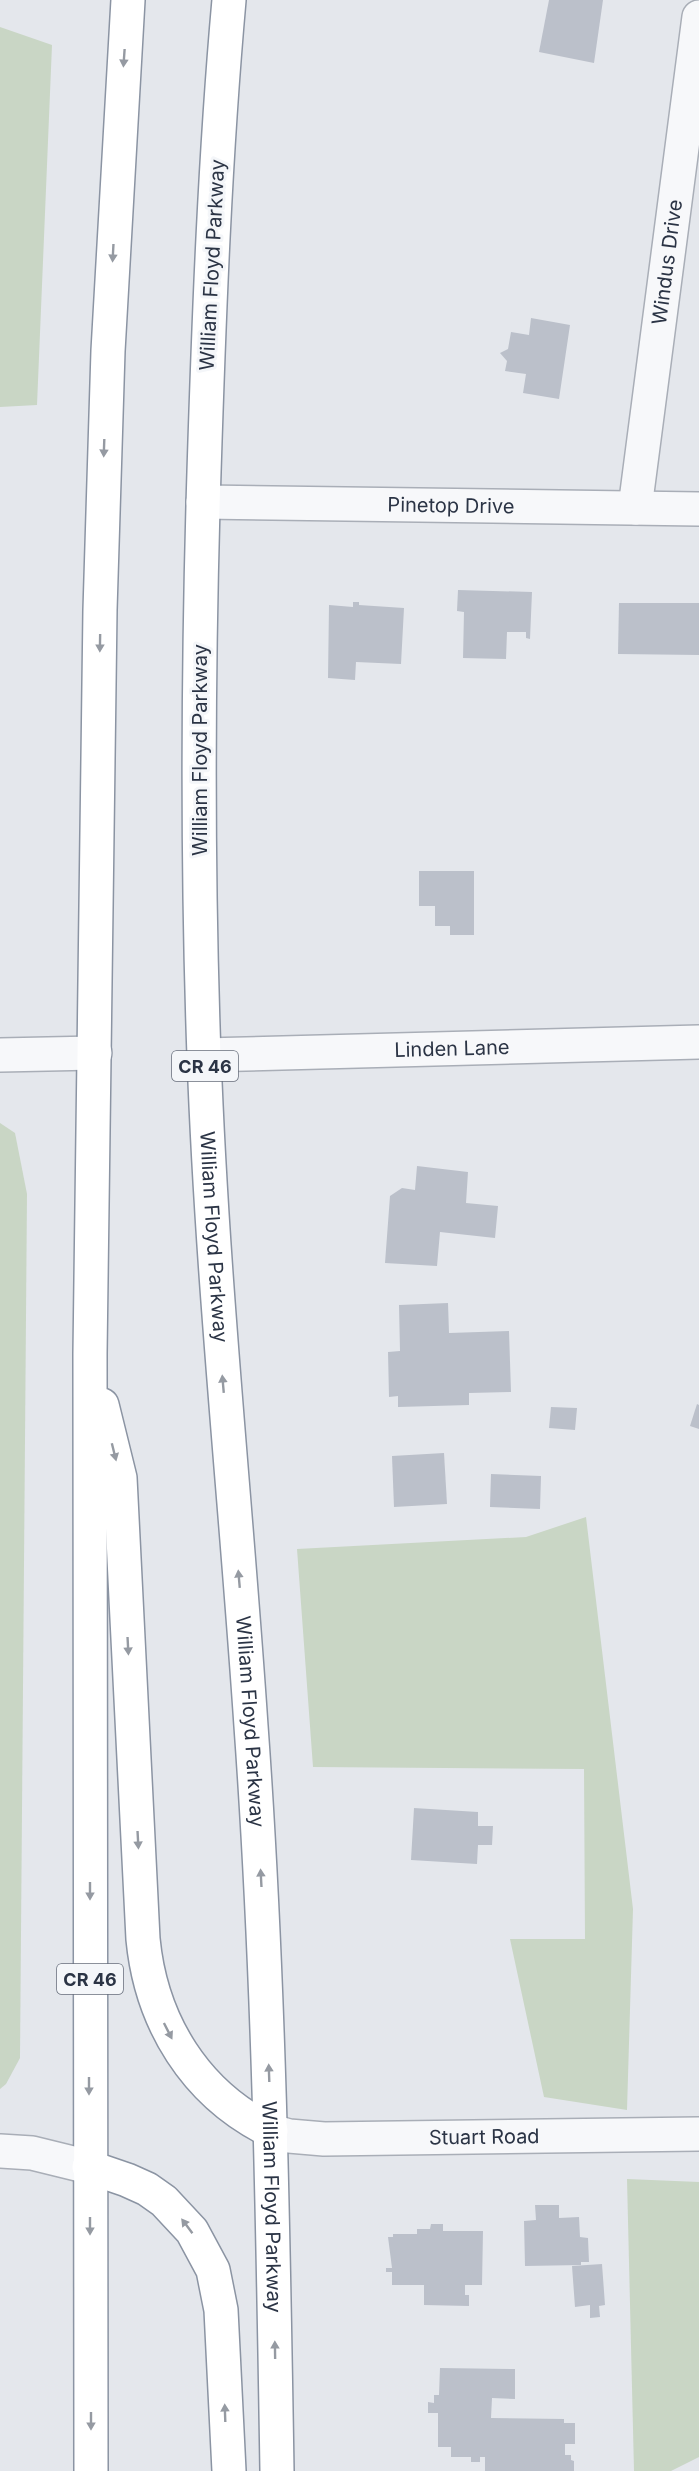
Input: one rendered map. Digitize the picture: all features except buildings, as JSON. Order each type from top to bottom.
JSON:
[{"type":"highway","name":"CR 46","points":[[91,2471],[90,1354],[103,485],[114,220],[128,0]]},
{"type":"highway","name":"William Floyd Parkway","points":[[229,0],[214,214],[199,666],[204,1056],[218,1327],[257,1816],[271,2131],[278,2471]]},
{"type":"highway","points":[[90,1354],[120,1478],[143,1939],[150,1987],[168,2032],[189,2063],[251,2122],[271,2131]]},
{"type":"highway","points":[[89,2167],[147,2189],[164,2201],[192,2231],[213,2270],[221,2310],[229,2471]]},
{"type":"street","name":"Windus Drive","points":[[635,508],[699,17]]},
{"type":"street","name":"Pinetop Drive","points":[[203,502],[699,509]]},
{"type":"street","name":"Linden Lane","points":[[204,1056],[699,1042]]},
{"type":"street","points":[[0,1055],[95,1053]]},
{"type":"street","name":"Stuart Road","points":[[271,2131],[289,2136],[324,2139],[699,2134]]},
{"type":"street","points":[[0,2151],[32,2153],[89,2167]]},
{"type":"green space","points":[[0,27],[52,45],[37,405],[0,407]]},
{"type":"green space","points":[[0,1123],[15,1133],[27,1194],[20,2058],[6,2084],[0,2089]]},
{"type":"green space","points":[[586,1517],[633,1909],[627,2110],[544,2097],[510,1939],[585,1939],[584,1769],[313,1767],[297,1549],[526,1537]]},
{"type":"green space","points":[[627,2179],[699,2182],[699,2457],[671,2471],[634,2471]]}]
